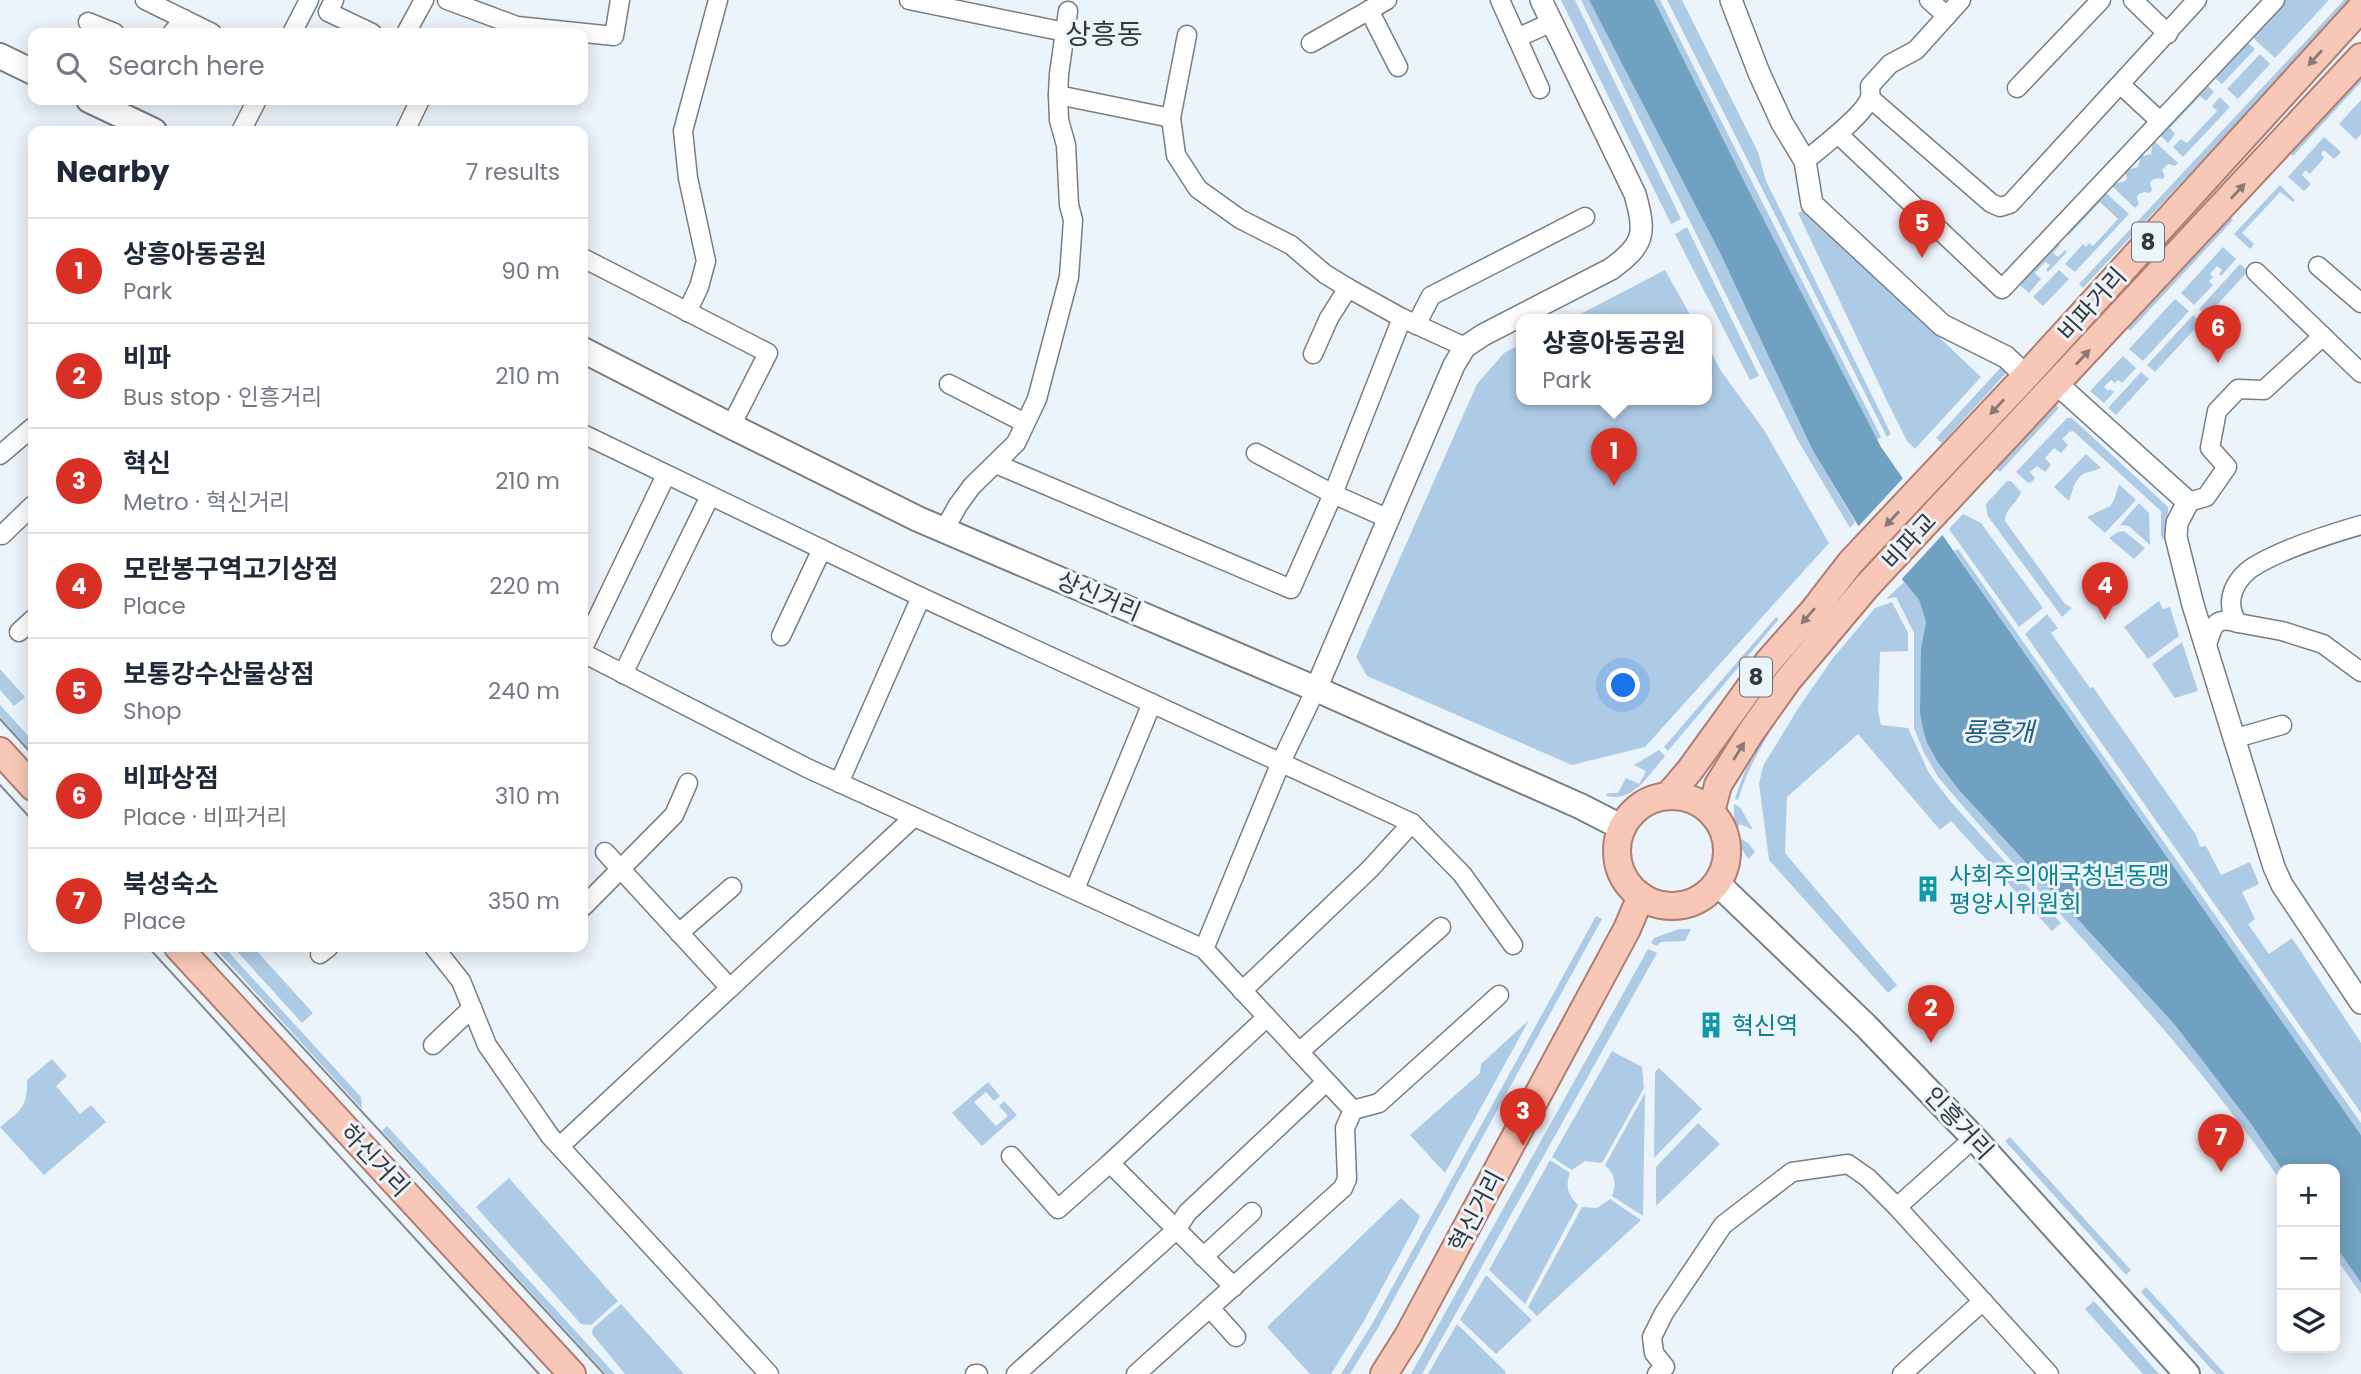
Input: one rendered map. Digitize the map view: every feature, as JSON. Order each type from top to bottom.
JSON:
[{"type":"main road","name":"비파거리","points":[[1933,475],[2361,8]]},
{"type":"main road","points":[[0,56],[28,70]]},
{"type":"main road","name":"비파거리","points":[[1952,496],[2361,57]]},
{"type":"main road","points":[[99,105],[144,126]]},
{"type":"main road","name":"상신거리","points":[[588,353],[944,530],[1316,690],[1580,806],[1623,828]]},
{"type":"main road","name":"비파교","points":[[1668,796],[1768,662],[1814,610],[1851,562],[1933,475]]},
{"type":"main road","name":"비파교","points":[[1712,812],[1718,785],[1788,680],[1867,586],[1952,496]]},
{"type":"main road","points":[[0,751],[28,782]]},
{"type":"main road","points":[[1668,796],[1687,798],[1712,812],[1726,836],[1728,855],[1723,874],[1710,892],[1693,902],[1675,906],[1656,903],[1641,896],[1628,882],[1619,865],[1618,846],[1623,828],[1639,807],[1668,796]]},
{"type":"main road","name":"인흥거리","points":[[1717,883],[1866,1026],[1974,1138],[2187,1374]]},
{"type":"main road","name":"혁신거리","points":[[1384,1374],[1408,1336],[1627,929],[1641,896]]},
{"type":"main road","name":"하신거리","points":[[183,952],[572,1374]]},
{"type":"street","points":[[145,0],[202,28]]},
{"type":"street","points":[[295,28],[309,0]]},
{"type":"street","points":[[334,0],[328,12],[362,28]]},
{"type":"street","points":[[409,28],[424,0]]},
{"type":"street","points":[[447,0],[517,26],[536,28]]},
{"type":"street","points":[[588,33],[614,36],[620,0]]},
{"type":"street","points":[[687,312],[699,287],[706,261],[688,178],[683,131],[718,0]]},
{"type":"street","points":[[909,0],[1065,32]]},
{"type":"street","points":[[1311,43],[1387,0]]},
{"type":"street","points":[[1500,0],[1540,89]]},
{"type":"street","points":[[1523,314],[1611,269],[1629,256],[1641,237],[1640,212],[1635,194],[1541,0]]},
{"type":"street","points":[[1929,0],[1947,16]]},
{"type":"street","points":[[1805,161],[1865,107],[1870,98],[1870,86],[1890,64],[1916,50],[1961,0]]},
{"type":"street","points":[[2017,88],[2101,0]]},
{"type":"street","points":[[2133,0],[2168,34]]},
{"type":"street","points":[[1870,98],[1991,203],[2000,207],[2010,204],[2197,0]]},
{"type":"street","points":[[1838,134],[2002,289],[2275,0]]},
{"type":"street","points":[[1735,3],[1759,73],[1782,123],[1805,161],[1812,204],[1942,325],[2006,358],[2026,376]]},
{"type":"street","points":[[1369,10],[1398,67]]},
{"type":"street","points":[[944,530],[972,486],[1016,443],[1037,399],[1069,277],[1074,236],[1069,205],[1066,145],[1059,120],[1058,95],[1068,11]]},
{"type":"street","points":[[176,28],[184,19]]},
{"type":"street","points":[[88,22],[103,28]]},
{"type":"street","points":[[1517,38],[1552,22]]},
{"type":"street","points":[[1187,36],[1171,118],[1176,155],[1198,189],[1240,219],[1291,246],[1325,274],[1348,288],[1465,347]]},
{"type":"street","points":[[2121,85],[2160,121]]},
{"type":"street","points":[[1058,95],[1171,118]]},
{"type":"street","points":[[244,126],[254,105]]},
{"type":"street","points":[[407,126],[418,105]]},
{"type":"street","points":[[996,464],[1291,589],[1409,321],[1431,296],[1586,217]]},
{"type":"street","points":[[588,261],[768,352],[731,426]]},
{"type":"street","points":[[2318,266],[2361,303]]},
{"type":"street","points":[[2256,272],[2361,373]]},
{"type":"street","points":[[1313,354],[1329,318],[1348,288]]},
{"type":"street","points":[[1204,949],[1281,762],[1316,690],[1437,402],[1465,347],[1516,317]]},
{"type":"street","points":[[2323,336],[2264,390],[2238,389],[2217,411],[2210,448],[2227,467],[2206,497],[2188,502],[2177,523],[2176,537],[2217,617],[2236,738],[2281,886],[2361,1003]]},
{"type":"street","points":[[949,384],[1025,423]]},
{"type":"street","points":[[2057,384],[2188,502]]},
{"type":"street","points":[[0,455],[28,431]]},
{"type":"street","points":[[588,436],[921,597],[1412,823],[1462,874],[1513,945]]},
{"type":"street","points":[[1256,453],[1333,494],[1389,519]]},
{"type":"street","points":[[588,640],[666,475]]},
{"type":"street","points":[[623,674],[710,496]]},
{"type":"street","points":[[2,534],[28,510]]},
{"type":"street","points":[[2217,617],[2238,582],[2256,565],[2361,525]]},
{"type":"street","points":[[781,636],[822,549]]},
{"type":"street","points":[[839,783],[921,597]]},
{"type":"street","points":[[2217,617],[2281,631],[2323,644],[2361,672]]},
{"type":"street","points":[[19,632],[28,624]]},
{"type":"street","points":[[588,654],[839,783],[1204,949],[1353,1110]]},
{"type":"street","points":[[1074,889],[1152,703]]},
{"type":"street","points":[[2236,738],[2282,725]]},
{"type":"street","points":[[588,902],[674,816],[688,783]]},
{"type":"street","points":[[560,1146],[914,817]]},
{"type":"street","points":[[1242,990],[1370,869],[1412,823]]},
{"type":"street","points":[[605,852],[730,988]]},
{"type":"street","points":[[679,933],[732,887]]},
{"type":"street","points":[[1299,1052],[1441,927]]},
{"type":"street","points":[[438,952],[461,981],[487,1045],[550,1136],[769,1374]]},
{"type":"street","points":[[1136,1374],[1343,1188],[1346,1179],[1345,1128],[1353,1110],[1380,1102],[1499,995]]},
{"type":"street","points":[[433,1045],[472,1009]]},
{"type":"street","points":[[1011,1156],[1058,1209],[1267,1017]]},
{"type":"street","points":[[1016,1374],[1176,1230],[1187,1213],[1326,1082]]},
{"type":"street","points":[[1897,1207],[1974,1138]]},
{"type":"street","points":[[1110,1163],[1234,1287]]},
{"type":"street","points":[[1665,1372],[1654,1353],[1652,1337],[1664,1313],[1723,1225],[1792,1172],[1848,1164],[1868,1178],[1897,1207],[2049,1374]]},
{"type":"street","points":[[1203,1257],[1252,1212]]},
{"type":"street","points":[[1902,1374],[1983,1301]]},
{"type":"street","points":[[1210,1308],[1236,1337]]},
{"type":"shaded area","points":[[1561,0],[1575,0],[1681,219],[1671,224]]},
{"type":"shaded area","points":[[1581,0],[1589,0],[1721,255],[1813,451],[1855,522],[1850,528],[1797,439]]},
{"type":"shaded area","points":[[1654,0],[1660,0],[1881,437],[1877,440],[1747,187]]},
{"type":"shaded area","points":[[1667,0],[1682,0],[1758,152],[1766,181],[1891,434],[1887,437]]},
{"type":"shaded area","points":[[2284,0],[2329,0],[2275,58],[2251,36]]},
{"type":"shaded area","points":[[2344,0],[2352,0],[2083,288],[2079,284]]},
{"type":"shaded area","points":[[2246,41],[2255,49],[2222,84],[2213,76]]},
{"type":"shaded area","points":[[2260,54],[2270,64],[2238,99],[2227,89]]},
{"type":"shaded area","points":[[2361,72],[2361,82],[2293,156],[2288,151]]},
{"type":"shaded area","points":[[2206,84],[2214,92],[2206,101],[2200,96],[2170,128],[2175,134],[2168,143],[2159,134]]},
{"type":"shaded area","points":[[2220,97],[2230,107],[2183,157],[2173,147],[2181,139],[2187,143],[2217,111],[2212,106]]},
{"type":"shaded area","points":[[2361,100],[2361,134],[2356,140],[2339,124]]},
{"type":"shaded area","points":[[2324,137],[2341,152],[2334,159],[2324,150],[2321,154],[2324,158],[2310,174],[2305,170],[2302,175],[2311,184],[2304,191],[2288,177]]},
{"type":"shaded area","points":[[2153,140],[2178,163],[2175,166],[2168,164],[2162,170],[2165,177],[2162,179],[2152,180],[2152,190],[2139,194],[2139,204],[2135,208],[2111,185],[2125,181],[2127,178],[2124,171],[2138,167],[2140,154],[2151,154],[2150,143]]},
{"type":"shaded area","points":[[2280,185],[2295,200],[2293,202],[2280,192],[2242,233],[2254,244],[2250,249],[2234,234]]},
{"type":"shaded area","points":[[2105,192],[2129,214],[2075,272],[2065,264],[2083,244],[2086,247],[2089,243],[2093,246],[2118,219],[2100,202],[2069,235],[2066,233]]},
{"type":"shaded area","points":[[1805,210],[1981,377],[1915,449],[1907,441],[1888,403],[1798,213]]},
{"type":"shaded area","points":[[2228,215],[2233,220],[2130,331],[2125,326]]},
{"type":"shaded area","points":[[1687,227],[1759,376],[1750,380],[1675,234]]},
{"type":"shaded area","points":[[2058,243],[2060,245],[2053,253],[2058,257],[2065,250],[2067,252],[2048,272],[2046,270],[2050,265],[2045,262],[2035,273],[2041,279],[2029,293],[2020,285]]},
{"type":"shaded area","points":[[2223,247],[2236,259],[2221,276],[2219,274],[2222,270],[2217,266],[2210,274],[2213,277],[2209,281],[2213,285],[2194,305],[2181,293]]},
{"type":"shaded area","points":[[2240,264],[2248,271],[2207,316],[2199,309]]},
{"type":"shaded area","points":[[1665,270],[1690,314],[1581,314]]},
{"type":"shaded area","points":[[2059,270],[2069,279],[2043,306],[2033,297]]},
{"type":"shaded area","points":[[2175,299],[2189,311],[2143,361],[2129,349]]},
{"type":"shaded area","points":[[2193,315],[2201,322],[2155,372],[2147,365]]},
{"type":"shaded area","points":[[1516,347],[1516,405],[1712,405],[1712,354],[1764,430],[1829,543],[1645,747],[1572,765],[1367,676],[1356,657],[1477,384],[1504,353]]},
{"type":"shaded area","points":[[2123,356],[2136,368],[2122,383],[2111,380],[2104,387],[2114,392],[2104,403],[2090,391]]},
{"type":"shaded area","points":[[2002,366],[2008,371],[1942,443],[1936,438]]},
{"type":"shaded area","points":[[2141,372],[2149,379],[2116,415],[2108,408]]},
{"type":"shaded area","points":[[2053,402],[2059,408],[2000,472],[1994,466]]},
{"type":"shaded area","points":[[2067,418],[2072,418],[2168,507],[2167,540],[2161,536],[2161,511],[2073,431],[2062,439],[2068,445],[2061,453],[2054,448],[2045,458],[2051,465],[2045,472],[2037,466],[2030,472],[2035,478],[2032,482],[2028,483],[2016,472]]},
{"type":"shaded area","points":[[2086,454],[2101,468],[2080,477],[2069,501],[2054,487]]},
{"type":"shaded area","points":[[2007,481],[2011,481],[2021,492],[2007,513],[2005,521],[2065,604],[2072,608],[2062,617],[1987,515],[1986,504]]},
{"type":"shaded area","points":[[2119,484],[2136,500],[2105,533],[2087,517],[2110,506]]},
{"type":"shaded area","points":[[2139,503],[2149,513],[2150,545],[2129,526],[2120,525]]},
{"type":"shaded area","points":[[1963,514],[1981,523],[2043,608],[2019,627],[1949,529]]},
{"type":"shaded area","points":[[2124,531],[2145,548],[2134,559],[2109,538]]},
{"type":"shaded area","points":[[1958,549],[2361,1123],[2361,1135],[1954,551]]},
{"type":"shaded area","points":[[1904,582],[1919,600],[1926,622],[1921,648],[1927,743],[1938,763],[1959,790],[2175,1025],[2279,1164],[2277,1176],[2203,1076],[2160,1025],[1938,777],[1914,728],[1914,633],[1896,597],[1886,599]]},
{"type":"shaded area","points":[[2159,601],[2163,609],[2170,607],[2179,636],[2148,659],[2124,627]]},
{"type":"shaded area","points":[[1892,602],[1908,633],[1908,651],[1880,652],[1878,711],[1881,725],[1908,728],[1929,773],[1950,801],[2061,923],[2052,931],[1951,821],[1940,830],[1858,734],[1787,797],[1785,853],[1897,985],[1888,993],[1769,860],[1759,784],[1763,766],[1833,658],[1875,608]]},
{"type":"shaded area","points":[[2047,614],[2058,628],[2051,633],[2090,688],[2093,687],[2196,835],[2200,847],[2206,846],[2221,875],[2250,862],[2259,884],[2242,892],[2255,919],[2248,924],[2269,954],[2292,938],[2361,1043],[2361,1113],[2025,634]]},
{"type":"shaded area","points":[[1776,617],[1779,619],[1668,751],[1664,747]]},
{"type":"shaded area","points":[[2182,642],[2198,691],[2175,698],[2152,664]]},
{"type":"shaded area","points":[[1824,654],[1775,724],[1753,761],[1738,800],[1735,799],[1751,759],[1772,722]]},
{"type":"shaded area","points":[[0,669],[25,697],[14,706],[0,690]]},
{"type":"shaded area","points":[[0,705],[28,736],[28,748],[0,717]]},
{"type":"shaded area","points":[[1659,750],[1665,756],[1640,785],[1625,795],[1606,796],[1608,793],[1618,793],[1626,778],[1639,784],[1646,771],[1634,765]]},
{"type":"shaded area","points":[[1734,804],[1740,807],[1753,830],[1740,824],[1735,835],[1748,843],[1755,852],[1748,859],[1734,836]]},
{"type":"shaded area","points":[[1596,916],[1602,919],[1378,1328],[1350,1374],[1341,1374],[1372,1324]]},
{"type":"shaded area","points":[[1679,929],[1691,929],[1685,941],[1661,942],[1657,946],[1651,943],[1654,938]]},
{"type":"shaded area","points":[[1648,949],[1657,953],[1422,1374],[1411,1374]]},
{"type":"shaded area","points":[[219,952],[229,952],[361,1097],[362,1109]]},
{"type":"shaded area","points":[[238,952],[258,952],[313,1013],[302,1023]]},
{"type":"shaded area","points":[[1529,1020],[1445,1173],[1410,1135],[1480,1073],[1481,1064]]},
{"type":"shaded area","points":[[1612,1051],[1642,1067],[1644,1088],[1602,1163],[1585,1161],[1572,1170],[1552,1157]]},
{"type":"shaded area","points":[[52,1059],[67,1076],[56,1086],[80,1114],[91,1105],[106,1122],[44,1175],[0,1127],[13,1117],[24,1103],[27,1080]]},
{"type":"shaded area","points":[[1659,1068],[1702,1109],[1654,1158],[1655,1072]]},
{"type":"shaded area","points":[[988,1082],[1000,1096],[994,1101],[986,1092],[974,1102],[996,1126],[1008,1116],[999,1106],[1004,1101],[1017,1115],[982,1146],[952,1113]]},
{"type":"shaded area","points":[[1645,1093],[1643,1216],[1612,1196],[1614,1179],[1605,1165]]},
{"type":"shaded area","points":[[1698,1123],[1720,1144],[1656,1206],[1656,1167]]},
{"type":"shaded area","points":[[387,1126],[615,1374],[606,1374],[382,1131]]},
{"type":"shaded area","points":[[2010,1137],[2131,1270],[2126,1275],[2005,1141]]},
{"type":"shaded area","points":[[1550,1160],[1570,1173],[1568,1190],[1578,1205],[1525,1304],[1489,1270]]},
{"type":"shaded area","points":[[509,1178],[618,1301],[591,1325],[581,1324],[476,1207]]},
{"type":"shaded area","points":[[1401,1198],[1420,1216],[1416,1225],[1364,1321],[1331,1374],[1310,1374],[1267,1327]]},
{"type":"shaded area","points":[[1610,1199],[1641,1220],[1537,1316],[1528,1307],[1582,1207],[1597,1208]]},
{"type":"shaded area","points":[[2340,1252],[2361,1283],[2361,1294],[2340,1264]]},
{"type":"shaded area","points":[[1486,1275],[1532,1320],[1496,1354],[1460,1320]]},
{"type":"shaded area","points":[[2146,1287],[2225,1374],[2216,1374],[2141,1292]]},
{"type":"shaded area","points":[[2094,1301],[2159,1374],[2143,1374],[2085,1309]]},
{"type":"shaded area","points":[[621,1304],[684,1374],[625,1374],[592,1334],[593,1328]]},
{"type":"shaded area","points":[[1457,1324],[1506,1372],[1505,1374],[1428,1374]]},
{"type":"water","name":"룡흥개","points":[[1589,0],[1654,0],[1881,447],[2361,1135],[2361,1283],[2340,1252],[2340,1164],[2279,1164],[2175,1025],[1959,790],[1938,763],[1927,743],[1920,712],[1921,648],[1926,622],[1919,600],[1859,527],[1813,451],[1721,255]]},
{"type":"pier","points":[[1905,476],[1945,532],[1899,582],[1856,529]]},
{"type":"tram line","points":[[0,719],[28,750]]},
{"type":"tram line","points":[[0,785],[28,816]]},
{"type":"tram line","points":[[153,952],[539,1374]]},
{"type":"tram line","points":[[215,952],[604,1374]]},
{"type":"place","name":"보통강수산물상점","points":[[1922,258]]},
{"type":"place","name":"비파상점","points":[[2218,363]]},
{"type":"place","name":"상흥아동공원","points":[[1614,486]]},
{"type":"place","name":"모란봉구역고기상점","points":[[2105,620]]},
{"type":"place","name":"사회주의애국청년동맹 평양시위원회","points":[[1928,889]]},
{"type":"place","name":"혁신역","points":[[1711,1025]]},
{"type":"place","name":"비파","points":[[1931,1043]]},
{"type":"place","name":"혁신","points":[[1523,1146]]},
{"type":"place","name":"북성숙소","points":[[2221,1172]]},
{"type":"district","name":"상흥동","points":[[1104,34]]}]
